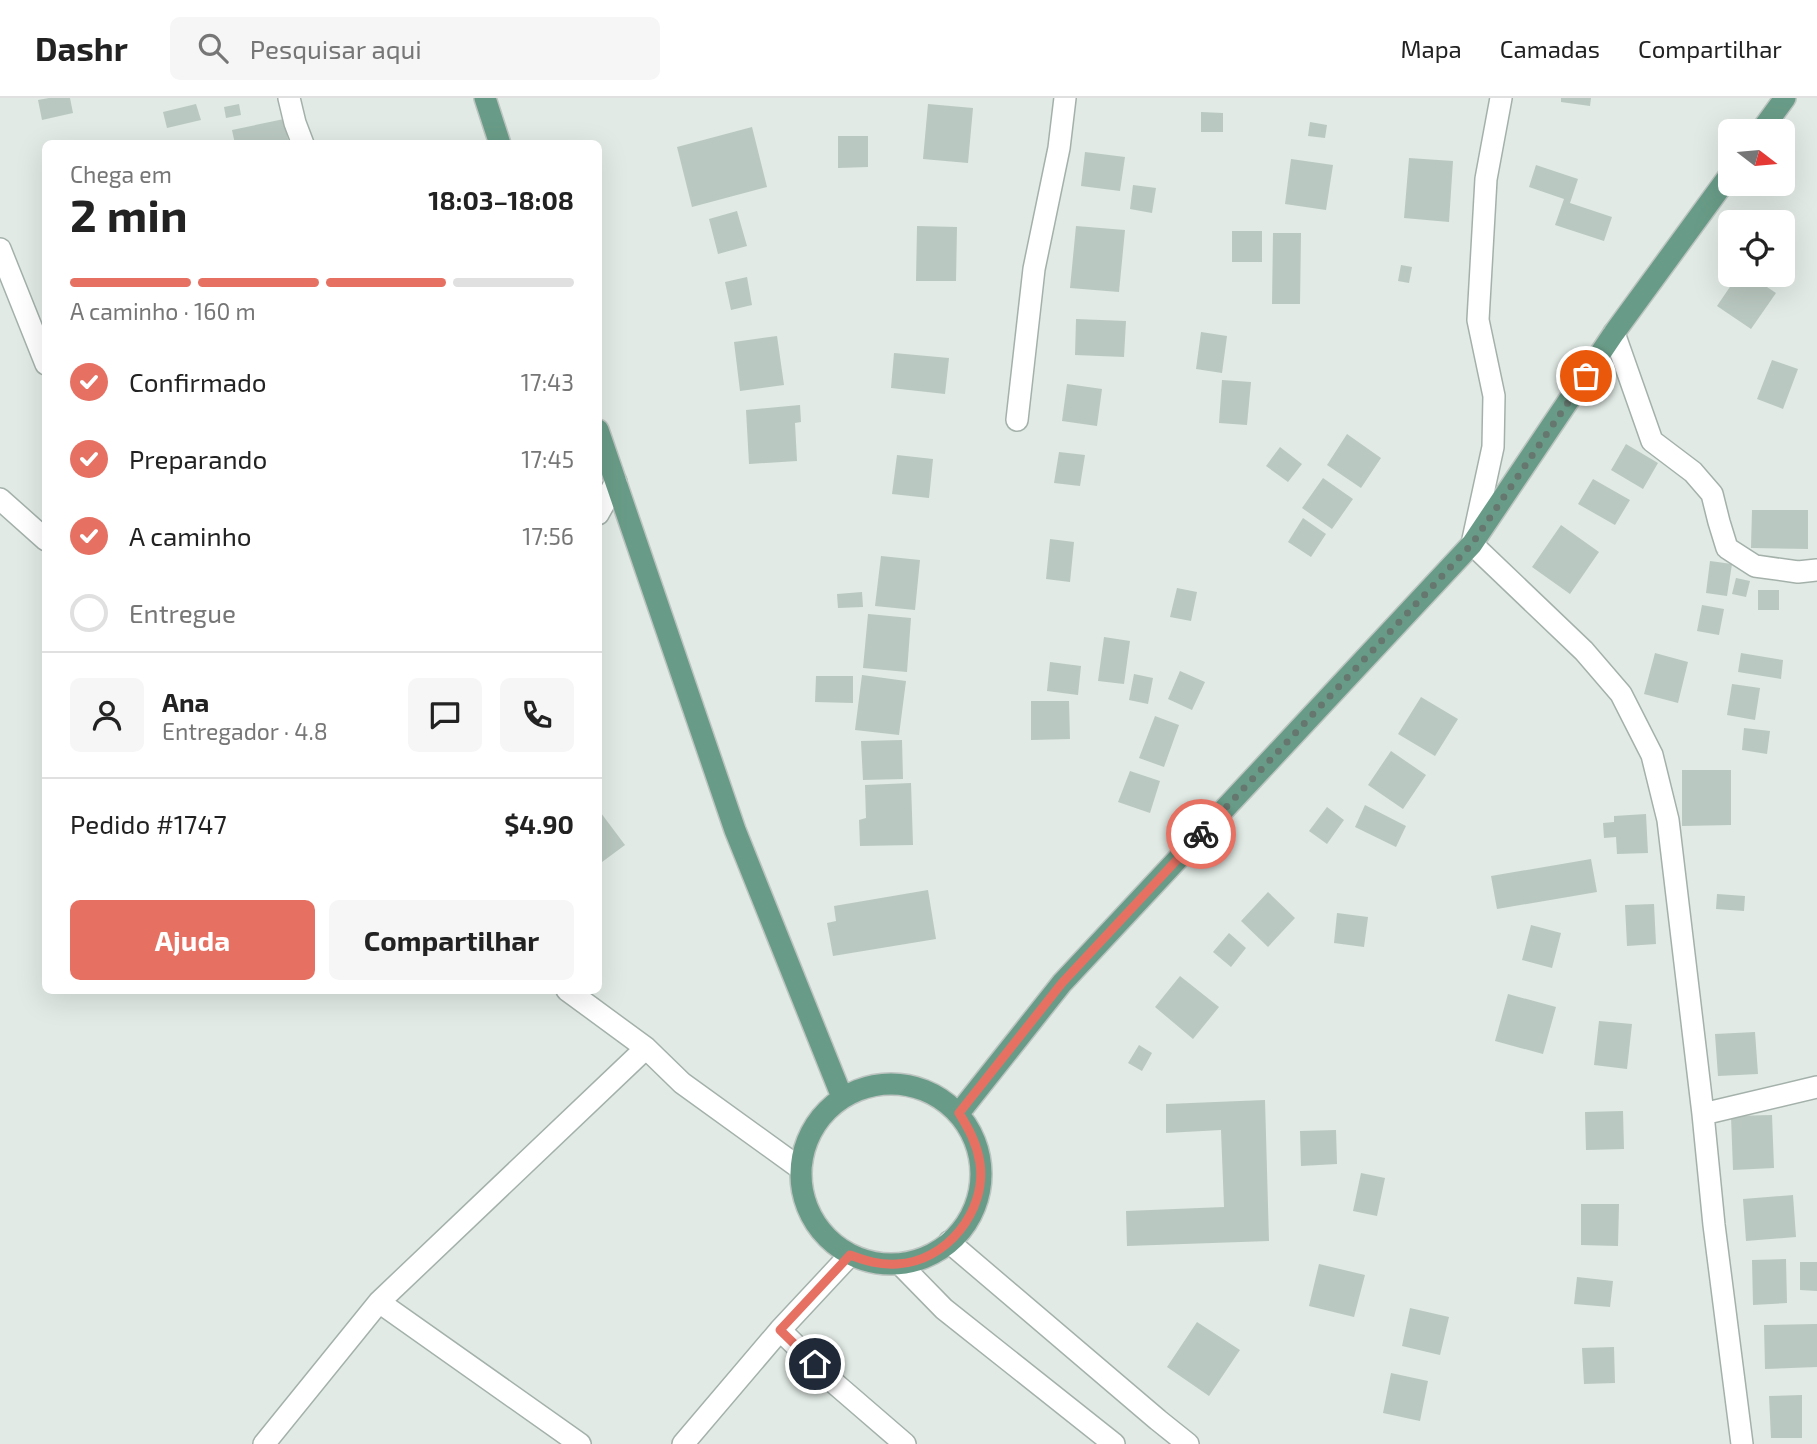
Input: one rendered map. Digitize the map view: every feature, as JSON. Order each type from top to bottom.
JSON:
[{"type":"main road","points":[[485,98],[499,140]]},
{"type":"main road","points":[[1770,119],[1785,98]]},
{"type":"main road","points":[[959,1113],[1062,983],[1472,544],[1614,333],[1718,191]]},
{"type":"main road","points":[[602,442],[735,830],[842,1097]]},
{"type":"main road","points":[[902,1084],[932,1094],[959,1113],[973,1136],[980,1165],[979,1194],[968,1220],[949,1242],[926,1257],[900,1264],[874,1264],[850,1255],[829,1240],[812,1219],[803,1195],[801,1169],[807,1141],[821,1116],[842,1097],[871,1086],[902,1084]]},
{"type":"street","points":[[289,98],[301,140]]},
{"type":"street","points":[[1017,420],[1034,269],[1059,148],[1065,98]]},
{"type":"street","points":[[1501,98],[1486,179],[1478,320],[1494,396],[1493,447],[1472,544],[1584,651],[1621,694],[1652,755],[1668,820],[1742,1444]]},
{"type":"street","points":[[0,249],[42,354]]},
{"type":"street","points":[[1614,333],[1652,441],[1693,472],[1712,494],[1727,548],[1755,566],[1798,572],[1817,570]]},
{"type":"street","points":[[602,507],[616,482]]},
{"type":"street","points":[[0,499],[42,536]]},
{"type":"street","points":[[572,994],[646,1048],[682,1083],[801,1169]]},
{"type":"street","points":[[264,1444],[379,1303],[646,1048]]},
{"type":"street","points":[[1703,1114],[1817,1087]]},
{"type":"street","points":[[949,1242],[1188,1444]]},
{"type":"street","points":[[683,1444],[780,1330],[850,1255]]},
{"type":"street","points":[[900,1264],[944,1309],[1114,1444]]},
{"type":"street","points":[[379,1303],[580,1444]]},
{"type":"street","points":[[780,1330],[832,1381],[905,1444]]},
{"type":"building","points":[[70,98],[73,113],[42,120],[38,100]]},
{"type":"building","points":[[1561,98],[1591,98],[1590,106],[1561,102]]},
{"type":"building","points":[[196,104],[201,120],[167,128],[163,112]]},
{"type":"building","points":[[239,104],[241,115],[226,118],[224,107]]},
{"type":"building","points":[[928,104],[973,108],[968,163],[923,159]]},
{"type":"building","points":[[1201,112],[1223,113],[1223,132],[1201,132]]},
{"type":"building","points":[[284,119],[288,140],[234,140],[232,130]]},
{"type":"building","points":[[1310,122],[1327,125],[1325,138],[1308,136]]},
{"type":"building","points":[[752,127],[767,187],[692,207],[677,147]]},
{"type":"building","points":[[838,136],[868,136],[868,167],[838,168]]},
{"type":"building","points":[[1085,152],[1125,157],[1120,191],[1081,186]]},
{"type":"building","points":[[1409,158],[1453,161],[1449,222],[1404,218]]},
{"type":"building","points":[[1291,159],[1333,165],[1326,210],[1285,204]]},
{"type":"building","points":[[1536,165],[1578,179],[1570,203],[1612,217],[1604,241],[1555,225],[1564,199],[1529,187]]},
{"type":"building","points":[[1133,185],[1156,188],[1152,213],[1130,209]]},
{"type":"building","points":[[737,211],[747,246],[718,254],[709,219]]},
{"type":"building","points":[[917,226],[957,227],[956,281],[916,281]]},
{"type":"building","points":[[1076,226],[1125,230],[1119,292],[1070,288]]},
{"type":"building","points":[[1232,231],[1262,231],[1262,262],[1232,262]]},
{"type":"building","points":[[1273,233],[1301,233],[1300,304],[1272,304]]},
{"type":"building","points":[[1401,265],[1412,267],[1409,283],[1398,281]]},
{"type":"building","points":[[747,277],[752,305],[731,310],[725,282]]},
{"type":"building","points":[[1730,287],[1767,287],[1776,293],[1751,329],[1717,306]]},
{"type":"building","points":[[1076,319],[1126,321],[1124,357],[1075,355]]},
{"type":"building","points":[[1201,332],[1227,336],[1222,373],[1196,369]]},
{"type":"building","points":[[777,336],[784,385],[740,391],[734,342]]},
{"type":"building","points":[[894,353],[949,358],[945,394],[891,388]]},
{"type":"building","points":[[1772,360],[1798,369],[1783,409],[1757,399]]},
{"type":"building","points":[[1222,380],[1251,382],[1247,425],[1219,423]]},
{"type":"building","points":[[1067,384],[1102,389],[1097,426],[1062,421]]},
{"type":"building","points":[[800,405],[801,422],[795,423],[797,461],[749,464],[746,410]]},
{"type":"building","points":[[1347,434],[1381,458],[1361,488],[1327,465]]},
{"type":"building","points":[[1626,444],[1658,463],[1643,489],[1611,470]]},
{"type":"building","points":[[1280,447],[1302,464],[1288,482],[1266,466]]},
{"type":"building","points":[[1059,452],[1085,455],[1080,486],[1054,483]]},
{"type":"building","points":[[897,455],[933,459],[929,498],[892,494]]},
{"type":"building","points":[[1323,478],[1353,499],[1332,529],[1302,508]]},
{"type":"building","points":[[1593,479],[1630,500],[1615,525],[1578,504]]},
{"type":"building","points":[[1752,510],[1808,510],[1808,549],[1751,548]]},
{"type":"building","points":[[1303,518],[1326,534],[1311,557],[1288,542]]},
{"type":"building","points":[[1561,525],[1599,552],[1570,594],[1532,567]]},
{"type":"building","points":[[1050,539],[1074,542],[1070,582],[1046,579]]},
{"type":"building","points":[[881,556],[920,560],[915,610],[875,606]]},
{"type":"building","points":[[1710,561],[1732,564],[1727,596],[1706,593]]},
{"type":"building","points":[[1736,578],[1750,581],[1746,597],[1732,594]]},
{"type":"building","points":[[1177,588],[1197,592],[1191,621],[1170,617]]},
{"type":"building","points":[[1758,590],[1779,590],[1779,610],[1758,610]]},
{"type":"building","points":[[862,592],[863,607],[838,608],[837,594]]},
{"type":"building","points":[[1702,605],[1724,609],[1719,635],[1697,631]]},
{"type":"building","points":[[868,614],[911,618],[907,672],[863,668]]},
{"type":"building","points":[[1104,637],[1130,641],[1124,684],[1098,681]]},
{"type":"building","points":[[1655,653],[1688,662],[1678,703],[1644,694]]},
{"type":"building","points":[[1741,653],[1783,660],[1781,679],[1738,672]]},
{"type":"building","points":[[1050,662],[1081,666],[1078,695],[1047,691]]},
{"type":"building","points":[[1180,671],[1205,682],[1192,710],[1168,699]]},
{"type":"building","points":[[1134,674],[1153,678],[1148,704],[1129,700]]},
{"type":"building","points":[[862,675],[906,681],[899,735],[855,730]]},
{"type":"building","points":[[816,676],[853,676],[853,703],[815,702]]},
{"type":"building","points":[[1732,684],[1760,688],[1755,720],[1727,715]]},
{"type":"building","points":[[1421,697],[1458,719],[1435,756],[1398,734]]},
{"type":"building","points":[[1031,701],[1069,701],[1070,739],[1031,740]]},
{"type":"building","points":[[1155,716],[1179,725],[1164,767],[1139,758]]},
{"type":"building","points":[[1744,728],[1770,731],[1767,754],[1742,750]]},
{"type":"building","points":[[902,740],[903,779],[863,780],[861,741]]},
{"type":"building","points":[[1391,751],[1426,775],[1403,809],[1368,785]]},
{"type":"building","points":[[1682,770],[1731,770],[1731,825],[1682,826]]},
{"type":"building","points":[[1130,771],[1160,781],[1150,813],[1118,802]]},
{"type":"building","points":[[911,783],[913,845],[860,846],[859,820],[866,818],[865,785]]},
{"type":"building","points":[[1365,805],[1406,826],[1396,847],[1355,827]]},
{"type":"building","points":[[1327,807],[1344,820],[1327,844],[1309,831]]},
{"type":"building","points":[[602,814],[625,845],[602,862]]},
{"type":"building","points":[[1646,814],[1648,853],[1617,854],[1616,837],[1604,838],[1603,823],[1614,822],[1614,816]]},
{"type":"building","points":[[1591,859],[1597,892],[1497,909],[1491,876]]},
{"type":"building","points":[[928,890],[936,939],[833,956],[827,923],[836,921],[834,906]]},
{"type":"building","points":[[1268,892],[1295,918],[1268,947],[1241,921]]},
{"type":"building","points":[[1717,894],[1745,896],[1744,911],[1716,909]]},
{"type":"building","points":[[1654,904],[1656,944],[1627,946],[1625,905]]},
{"type":"building","points":[[1337,913],[1368,917],[1364,947],[1334,943]]},
{"type":"building","points":[[1531,925],[1561,933],[1552,968],[1522,960]]},
{"type":"building","points":[[1229,933],[1246,948],[1231,967],[1213,952]]},
{"type":"building","points":[[1180,976],[1219,1007],[1193,1039],[1155,1007]]},
{"type":"building","points":[[1508,994],[1556,1007],[1543,1054],[1495,1041]]},
{"type":"building","points":[[1599,1021],[1632,1024],[1627,1069],[1594,1065]]},
{"type":"building","points":[[1755,1032],[1758,1074],[1718,1076],[1715,1034]]},
{"type":"building","points":[[1139,1045],[1152,1053],[1142,1071],[1128,1063]]},
{"type":"building","points":[[1265,1100],[1269,1241],[1127,1246],[1126,1211],[1224,1207],[1221,1130],[1166,1133],[1166,1104]]},
{"type":"building","points":[[1623,1111],[1624,1149],[1586,1150],[1585,1112]]},
{"type":"building","points":[[1772,1115],[1774,1168],[1733,1170],[1731,1116]]},
{"type":"building","points":[[1336,1130],[1337,1164],[1301,1166],[1300,1131]]},
{"type":"building","points":[[1361,1173],[1385,1178],[1377,1216],[1353,1211]]},
{"type":"building","points":[[1793,1195],[1796,1237],[1746,1241],[1743,1199]]},
{"type":"building","points":[[1581,1204],[1619,1204],[1618,1246],[1581,1245]]},
{"type":"building","points":[[1786,1259],[1787,1303],[1753,1305],[1752,1260]]},
{"type":"building","points":[[1800,1262],[1817,1262],[1817,1291],[1800,1290]]},
{"type":"building","points":[[1319,1264],[1365,1275],[1354,1317],[1309,1306]]},
{"type":"building","points":[[1577,1277],[1613,1281],[1610,1307],[1574,1304]]},
{"type":"building","points":[[1410,1308],[1449,1317],[1440,1355],[1402,1346]]},
{"type":"building","points":[[1197,1322],[1240,1350],[1209,1396],[1167,1367]]},
{"type":"building","points":[[1817,1324],[1817,1367],[1765,1369],[1764,1325]]},
{"type":"building","points":[[1614,1347],[1615,1383],[1584,1384],[1582,1348]]},
{"type":"building","points":[[1391,1373],[1428,1381],[1420,1421],[1383,1413]]},
{"type":"building","points":[[1802,1395],[1802,1438],[1771,1438],[1769,1396]]},
{"type":"way so far","points":[[1201,834],[1472,544],[1586,376]]},
{"type":"route","points":[[815,1364],[780,1330],[850,1255],[874,1264],[900,1264],[926,1257],[949,1242],[968,1220],[979,1194],[980,1165],[973,1136],[959,1113],[1062,983],[1201,834]]}]
